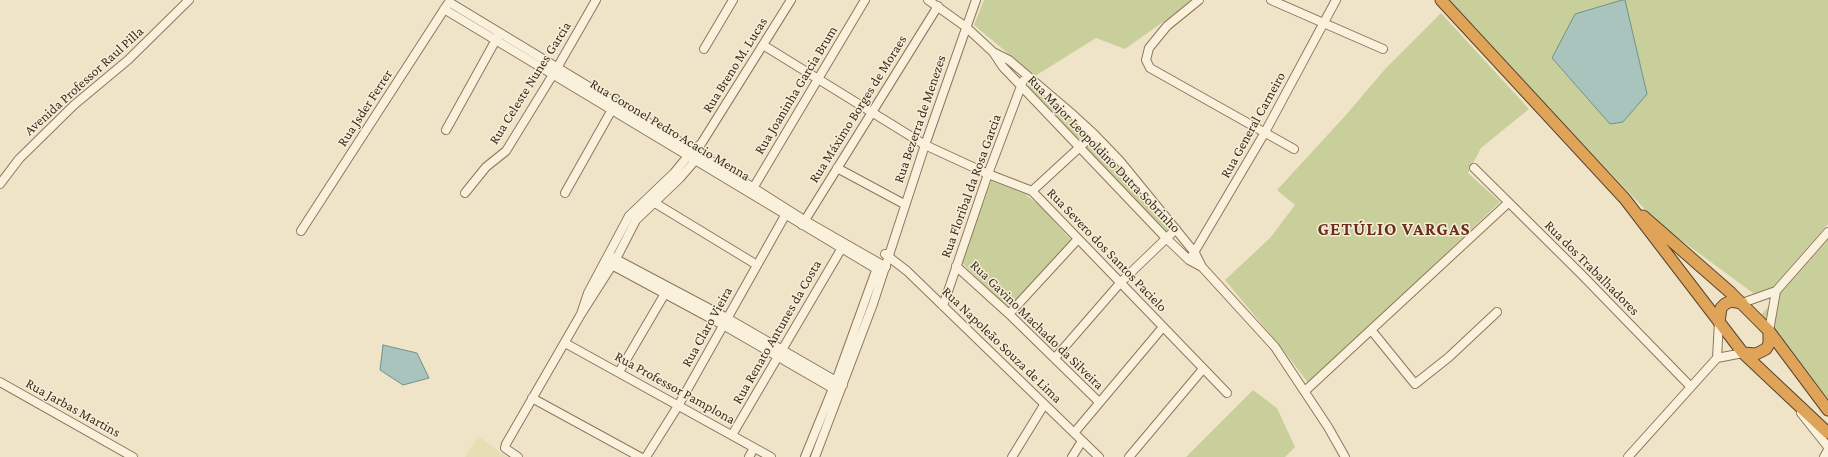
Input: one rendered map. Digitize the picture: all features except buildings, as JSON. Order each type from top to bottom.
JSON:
[{"type":"highway","points":[[1441,0],[1625,199],[1743,354],[1828,433]]},
{"type":"highway","points":[[1625,199],[1742,303],[1769,331],[1828,410]]},
{"type":"highway","points":[[1719,322],[1721,308],[1725,304],[1731,301],[1742,303]]},
{"type":"highway","points":[[1743,354],[1756,354],[1766,349],[1769,344],[1769,331]]},
{"type":"street","name":"Avenida Professor Raul Pilla","points":[[0,184],[19,159],[74,104],[128,60],[189,0]]},
{"type":"street","name":"Rua Celeste Nunes Garcia","points":[[465,193],[486,167],[506,151],[555,72],[596,0]]},
{"type":"street","points":[[704,49],[733,0]]},
{"type":"street","name":"Rua Breno M. Lucas","points":[[695,155],[790,0]]},
{"type":"street","name":"Rua Joaninha Garcia Brum","points":[[753,190],[865,0]]},
{"type":"street","name":"Rua Major Leopoldino Dutra Sobrinho","points":[[928,0],[966,27],[993,52],[1003,67],[1166,238],[1189,260],[1202,267]]},
{"type":"street","name":"Rua Bezerra de Menezes","points":[[815,457],[838,387],[890,247],[924,145],[976,0]]},
{"type":"street","points":[[1199,0],[1168,26],[1149,48],[1146,60],[1150,68],[1264,134],[1294,149]]},
{"type":"street","points":[[1271,0],[1324,22],[1382,49]]},
{"type":"street","name":"Rua General Carneiro","points":[[1189,260],[1195,253],[1264,134],[1336,0]]},
{"type":"street","name":"Rua Coronel Pedro Acacio Menna","points":[[448,4],[525,54],[658,132],[753,190],[803,223],[881,268]]},
{"type":"street","name":"Rua Jsder Ferrer","points":[[301,231],[448,4]]},
{"type":"street","name":"Rua Máximo Borges de Moraes","points":[[803,223],[938,6]]},
{"type":"street","points":[[446,130],[498,37]]},
{"type":"street","name":"Rua Severo dos Santos Pacielo","points":[[763,45],[872,111],[924,145],[988,174],[1032,191],[1227,393]]},
{"type":"street","name":"Rua Major Leopoldino Dutra Sobrinho","points":[[993,52],[1009,60],[1094,134],[1176,229],[1195,253],[1202,267],[1275,348],[1305,391],[1346,457]]},
{"type":"street","name":"Rua Floribal da Rosa Garcia","points":[[943,306],[988,174],[1026,75]]},
{"type":"street","points":[[565,193],[614,107]]},
{"type":"street","points":[[1032,191],[1094,134]]},
{"type":"street","points":[[518,457],[505,448],[506,444],[565,343],[610,261],[650,201],[677,176],[695,155]]},
{"type":"street","points":[[837,168],[904,204]]},
{"type":"street","name":"Rua dos Trabalhadores","points":[[1474,168],[1581,274],[1690,386]]},
{"type":"street","points":[[650,201],[757,265]]},
{"type":"street","points":[[1305,391],[1372,331],[1508,203]]},
{"type":"street","name":"Rua Claro Vieira","points":[[646,457],[678,406],[787,212]]},
{"type":"street","points":[[1055,358],[1121,282],[1176,229]]},
{"type":"street","points":[[1742,303],[1776,291],[1828,232]]},
{"type":"street","points":[[1009,314],[1078,239]]},
{"type":"street","name":"Rua Renato Antunes da Costa","points":[[732,435],[843,246]]},
{"type":"street","name":"Rua Napoleão Souza de Lima","points":[[887,255],[907,271],[1099,457]]},
{"type":"street","points":[[610,261],[725,321],[838,387]]},
{"type":"street","name":"Rua Gavino Machado da Silveira","points":[[956,266],[1009,314],[1099,402]]},
{"type":"street","points":[[619,372],[667,291]]},
{"type":"street","points":[[1769,331],[1776,291]]},
{"type":"street","points":[[1372,331],[1415,384],[1449,356],[1497,312]]},
{"type":"street","points":[[1717,358],[1719,322]]},
{"type":"street","points":[[1074,433],[1163,327]]},
{"type":"street","name":"Rua Professor Pamplona","points":[[565,343],[771,457]]},
{"type":"street","points":[[1628,457],[1690,386],[1717,358],[1743,354]]},
{"type":"street","points":[[1129,457],[1203,369]]},
{"type":"street","name":"Rua Jarbas Martins","points":[[0,382],[133,457]]},
{"type":"street","name":"Rua Bezerra de Menezes","points":[[805,457],[838,387]]},
{"type":"street","points":[[1787,395],[1828,448],[1824,457]]},
{"type":"street","points":[[532,398],[640,457]]},
{"type":"street","points":[[1012,457],[1044,405]]},
{"type":"street","points":[[812,441],[820,444]]},
{"type":"street","points":[[1072,457],[1082,441]]},
{"type":"street","points":[[749,457],[754,448]]},
{"type":"shaded area","points":[[478,436],[501,453],[508,457],[465,457]]},
{"type":"green space","points":[[984,0],[1194,0],[1125,49],[1096,38],[1035,76],[974,25]]},
{"type":"green space","points":[[1446,0],[1828,0],[1828,224],[1764,297],[1753,293],[1659,224]]},
{"type":"green space","points":[[1441,13],[1529,109],[1481,148],[1468,173],[1500,202],[1309,384],[1280,346],[1225,280],[1270,238],[1295,205],[1277,190],[1345,116],[1386,68]]},
{"type":"green space","points":[[1029,85],[1082,127],[1085,131],[1084,136],[1080,139],[1076,137],[1027,88]]},
{"type":"green space","points":[[1090,142],[1096,143],[1130,181],[1168,228],[1168,231],[1165,232],[1087,151],[1087,144]]},
{"type":"green space","points":[[991,181],[1025,194],[1039,205],[1071,240],[1009,309],[962,263]]},
{"type":"green space","points":[[1828,240],[1828,403],[1753,324]]},
{"type":"green space","points":[[1253,390],[1277,408],[1295,447],[1285,457],[1186,457]]},
{"type":"water","points":[[1625,0],[1647,94],[1623,122],[1610,124],[1552,58],[1575,14]]},
{"type":"water","points":[[383,345],[417,353],[429,378],[403,385],[380,370]]},
{"type":"district","name":"GETÚLIO VARGAS","points":[[1394,229]]}]
